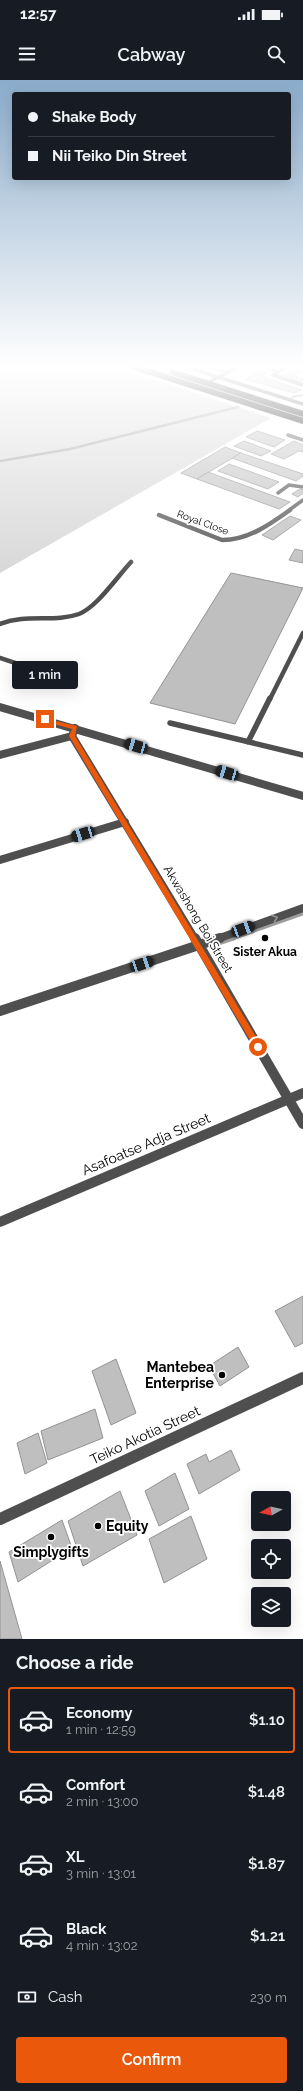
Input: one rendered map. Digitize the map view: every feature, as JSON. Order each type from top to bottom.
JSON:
[{"type":"street","points":[[0,707],[73,732],[303,796]]},
{"type":"street","points":[[0,754],[73,732]]},
{"type":"street","name":"Akwashong Boi Street","points":[[73,732],[303,1124]]},
{"type":"street","points":[[0,860],[125,822]]},
{"type":"street","points":[[0,1011],[199,945],[303,908]]},
{"type":"street","name":"Asafoatse Adja Street","points":[[0,1222],[303,1092]]},
{"type":"street","name":"Teiko Akotia Street","points":[[0,1519],[303,1378]]},
{"type":"lane","points":[[293,437],[303,440]]},
{"type":"lane","points":[[278,493],[289,485],[303,487]]},
{"type":"lane","name":"Royal Close","points":[[159,515],[222,540],[231,541],[239,540],[260,529],[301,504],[303,500]]},
{"type":"lane","points":[[0,624],[37,616],[80,614],[89,608],[131,562]]},
{"type":"lane","points":[[248,742],[303,633]]},
{"type":"lane","points":[[0,658],[42,672]]},
{"type":"lane","points":[[170,723],[303,755]]},
{"type":"shaded area","points":[[0,437],[238,437],[0,573]]},
{"type":"building","points":[[246,437],[275,437],[285,440],[274,447]]},
{"type":"building","points":[[244,441],[271,451],[261,456],[234,446]]},
{"type":"building","points":[[294,441],[303,445],[303,452],[299,451],[284,459],[271,454]]},
{"type":"building","points":[[225,447],[241,453],[197,479],[181,473]]},
{"type":"building","points":[[241,453],[303,474],[303,476],[296,481],[232,458]]},
{"type":"building","points":[[229,464],[279,482],[268,489],[218,471]]},
{"type":"building","points":[[208,472],[290,502],[279,509],[197,479]]},
{"type":"building","points":[[300,489],[303,490],[303,493],[298,497],[292,494]]},
{"type":"building","points":[[290,516],[301,520],[273,540],[262,535]]},
{"type":"building","points":[[295,549],[303,551],[303,563],[289,560]]},
{"type":"building","points":[[231,573],[303,588],[235,724],[150,703]]},
{"type":"building","points":[[303,1296],[303,1343],[295,1347],[275,1311]]},
{"type":"building","points":[[238,1347],[249,1367],[220,1386],[209,1366]]},
{"type":"building","points":[[116,1359],[136,1413],[111,1425],[92,1371]]},
{"type":"building","points":[[95,1409],[103,1438],[48,1460],[41,1431]]},
{"type":"building","points":[[38,1433],[47,1463],[25,1474],[17,1443]]},
{"type":"building","points":[[231,1450],[240,1470],[199,1494],[187,1464],[206,1454],[209,1462]]},
{"type":"building","points":[[175,1473],[189,1509],[159,1526],[145,1491]]},
{"type":"building","points":[[120,1491],[137,1535],[83,1566],[68,1521]]},
{"type":"building","points":[[191,1516],[207,1559],[164,1583],[149,1539]]},
{"type":"building","points":[[62,1520],[72,1548],[18,1582],[9,1552]]},
{"type":"building","points":[[0,1561],[22,1639],[0,1639]]},
{"type":"waterway","points":[[0,461],[70,449],[119,437]]},
{"type":"waterway","points":[[230,939],[303,913]]},
{"type":"waterway","points":[[218,943],[230,939]]},
{"type":"place","name":"Sister Akua","points":[[265,938]]},
{"type":"place","name":"Mantebea Enterprise","points":[[222,1375]]},
{"type":"place","name":"Equity","points":[[98,1526]]},
{"type":"place","name":"Simplygifts","points":[[51,1537]]},
{"type":"route","points":[[45,719],[75,728],[72,736],[150,863],[258,1047]]}]
